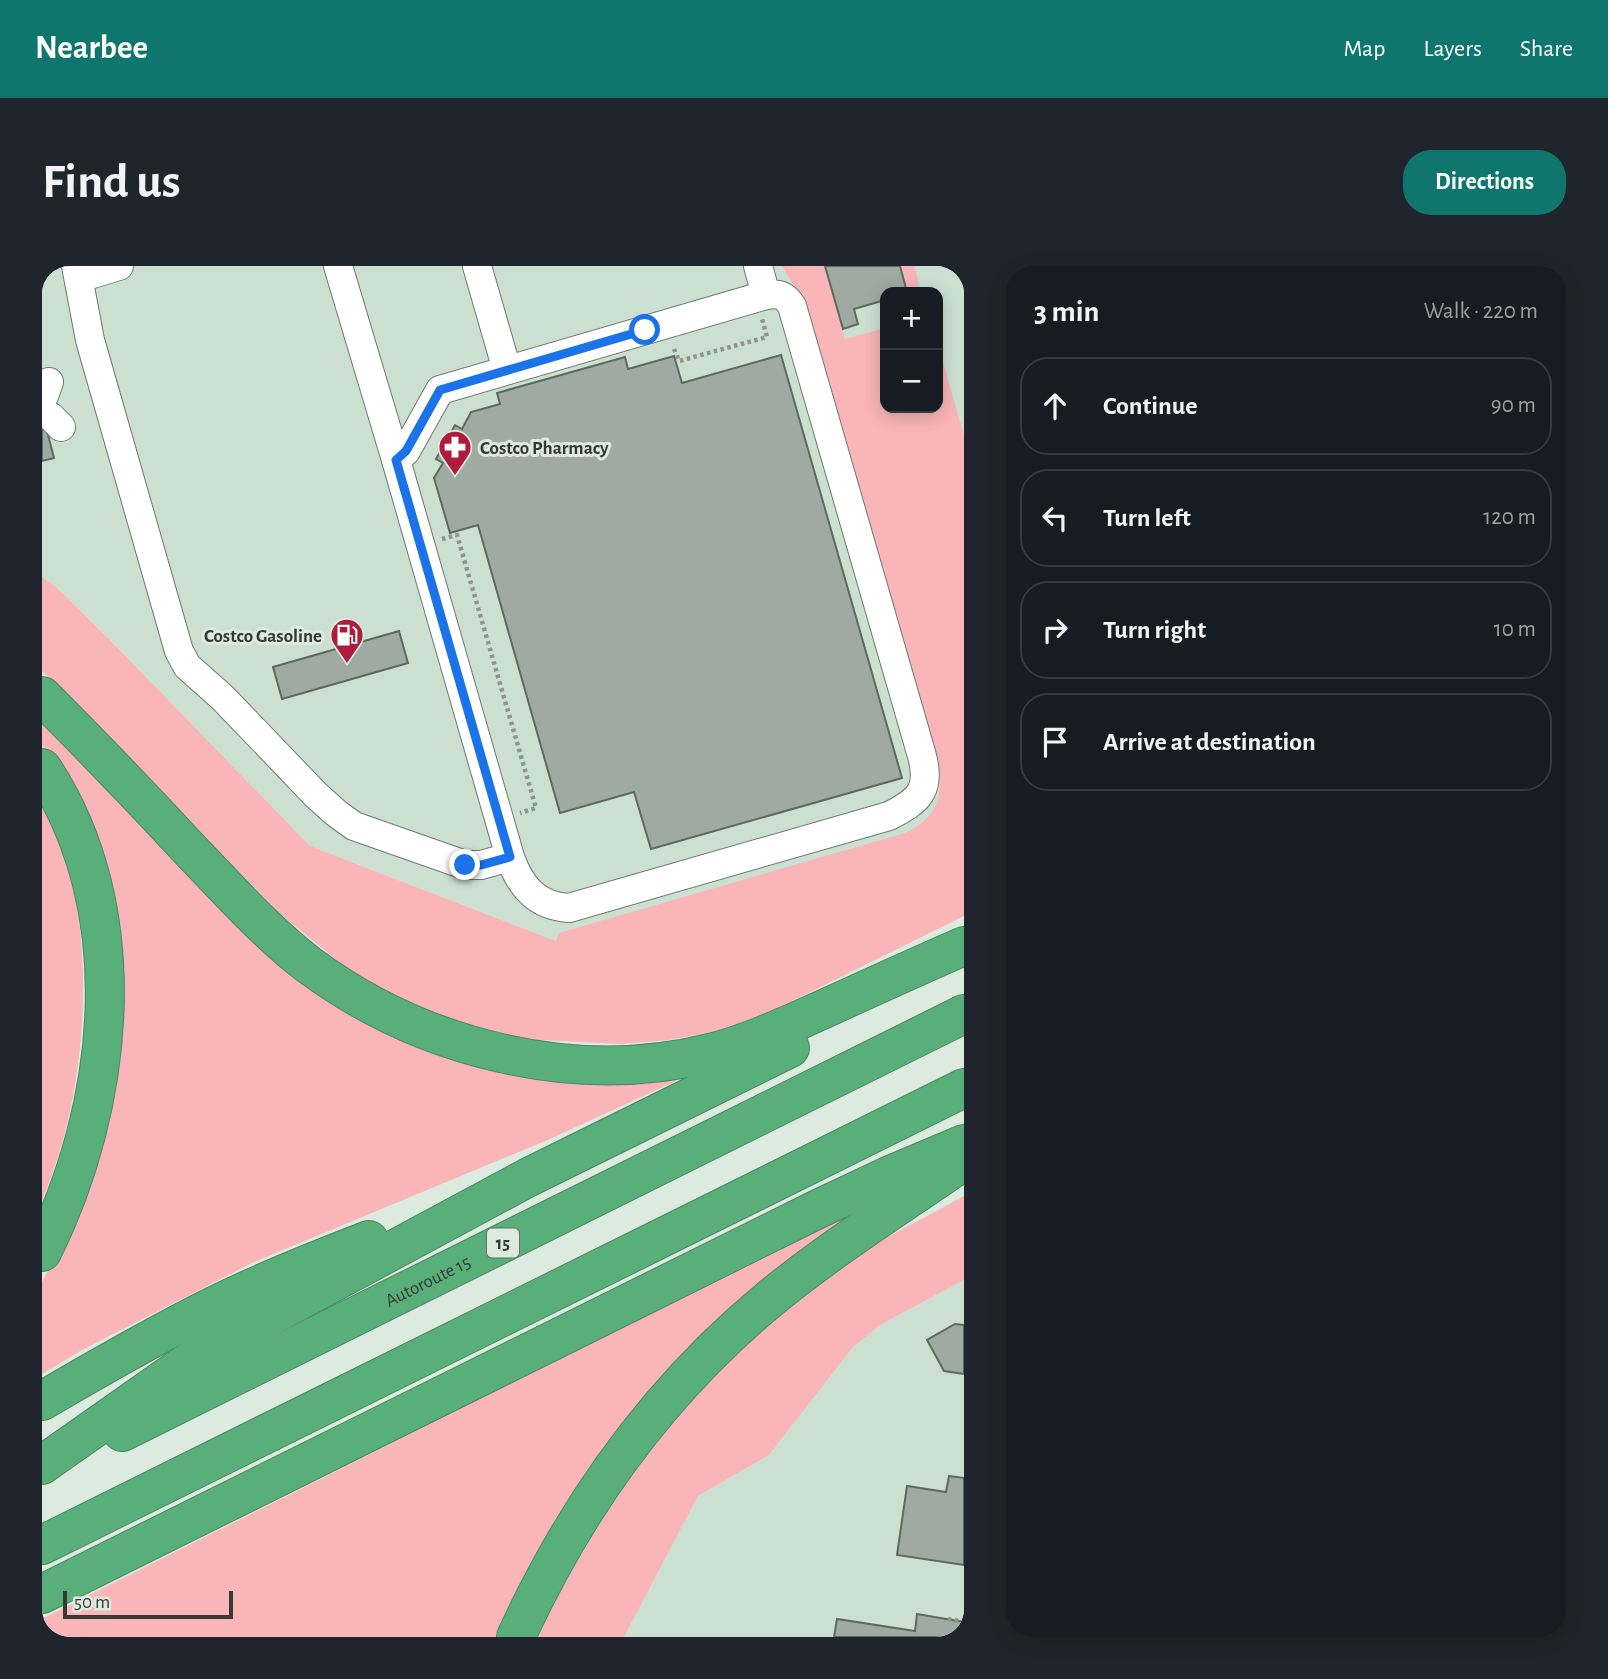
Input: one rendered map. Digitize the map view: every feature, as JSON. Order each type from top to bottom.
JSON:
[{"type":"highway","points":[[42,696],[243,906],[299,956],[344,988],[388,1013],[434,1033],[478,1047],[550,1062],[656,1062],[691,1057],[763,1035],[964,946]]},
{"type":"highway","points":[[42,768],[67,811],[93,882],[101,932],[104,983],[100,1056],[85,1137],[67,1195],[42,1252]]},
{"type":"highway","points":[[42,1465],[194,1358],[527,1178],[964,961]]},
{"type":"highway","name":"Autoroute 15","points":[[42,1472],[964,1014]]},
{"type":"highway","points":[[42,1545],[964,1088]]},
{"type":"highway","points":[[42,1594],[818,1209],[964,1144]]},
{"type":"highway","points":[[516,1637],[549,1569],[590,1499],[643,1427],[689,1374],[772,1297],[816,1263],[964,1161]]},
{"type":"highway","points":[[42,1401],[156,1335],[283,1274],[527,1178]]},
{"type":"lane","points":[[119,266],[77,272],[90,340],[179,651],[187,666],[223,698],[325,803],[354,826],[465,865],[481,865],[510,857]]},
{"type":"lane","points":[[338,266],[510,857],[515,872],[527,891],[546,904],[569,908],[889,816],[912,802],[926,783],[924,763],[792,306],[783,296],[776,293],[766,295],[440,390],[406,451],[396,460]]},
{"type":"lane","points":[[477,266],[507,370]]},
{"type":"lane","points":[[758,266],[766,295]]},
{"type":"path","points":[[664,352],[676,349],[679,361],[767,337]]},
{"type":"path","points":[[457,535],[536,808],[515,815]]},
{"type":"path","points":[[948,1619],[964,1622]]},
{"type":"shaded area","points":[[42,266],[964,266],[964,868],[572,947],[310,846],[56,587],[42,577]]},
{"type":"shaded area","points":[[782,266],[825,266],[845,339],[880,329],[880,413],[943,413],[943,362],[964,435],[964,916],[774,1010],[722,1030],[669,1040],[621,1044],[522,1039],[431,1013],[391,994],[345,967],[278,912],[42,671],[42,577],[56,587],[110,640],[310,846],[556,941],[559,933],[905,833],[923,822],[934,809],[939,792],[939,771],[804,303]]},
{"type":"shaded area","points":[[900,266],[915,266],[919,285],[906,287]]},
{"type":"shaded area","points":[[42,714],[369,1018],[671,1073],[676,1081],[550,1139],[254,1262],[82,1350],[42,1374],[42,1282],[67,1235],[120,1016],[48,754],[42,746]]},
{"type":"shaded area","points":[[42,806],[64,853],[76,899],[83,986],[76,1077],[68,1121],[42,1200]]},
{"type":"shaded area","points":[[964,1196],[964,1280],[880,1325],[853,1347],[769,1455],[698,1496],[624,1637],[539,1637],[553,1606],[605,1515],[662,1435],[727,1361],[763,1327],[839,1267]]},
{"type":"shaded area","points":[[878,1199],[758,1293],[503,1637],[42,1637],[42,1619]]},
{"type":"shaded area","points":[[964,1280],[964,1637],[624,1637],[698,1496],[769,1455],[853,1347],[880,1325]]},
{"type":"building","points":[[825,266],[900,266],[906,287],[880,287],[880,301],[854,309],[858,324],[843,329]]},
{"type":"building","points":[[781,355],[902,778],[651,849],[634,792],[560,813],[478,525],[450,533],[434,478],[443,463],[436,459],[455,425],[462,429],[471,412],[500,404],[497,393],[625,357],[628,369],[674,356],[682,383]]},
{"type":"building","points":[[42,396],[44,419],[54,458],[42,461]]},
{"type":"building","points":[[399,631],[408,663],[282,699],[273,667]]},
{"type":"building","points":[[955,1324],[964,1325],[964,1374],[944,1371],[927,1340]]},
{"type":"building","points":[[949,1476],[964,1478],[964,1565],[897,1555],[907,1486],[946,1492]]},
{"type":"building","points":[[917,1614],[964,1622],[964,1637],[834,1637],[837,1619],[915,1631]]},
{"type":"place","name":"Costco Pharmacy","points":[[455,477]]},
{"type":"place","name":"Costco Gasoline","points":[[347,665]]},
{"type":"route","points":[[465,865],[481,865],[510,857],[396,460],[406,451],[440,390],[645,330]]}]
